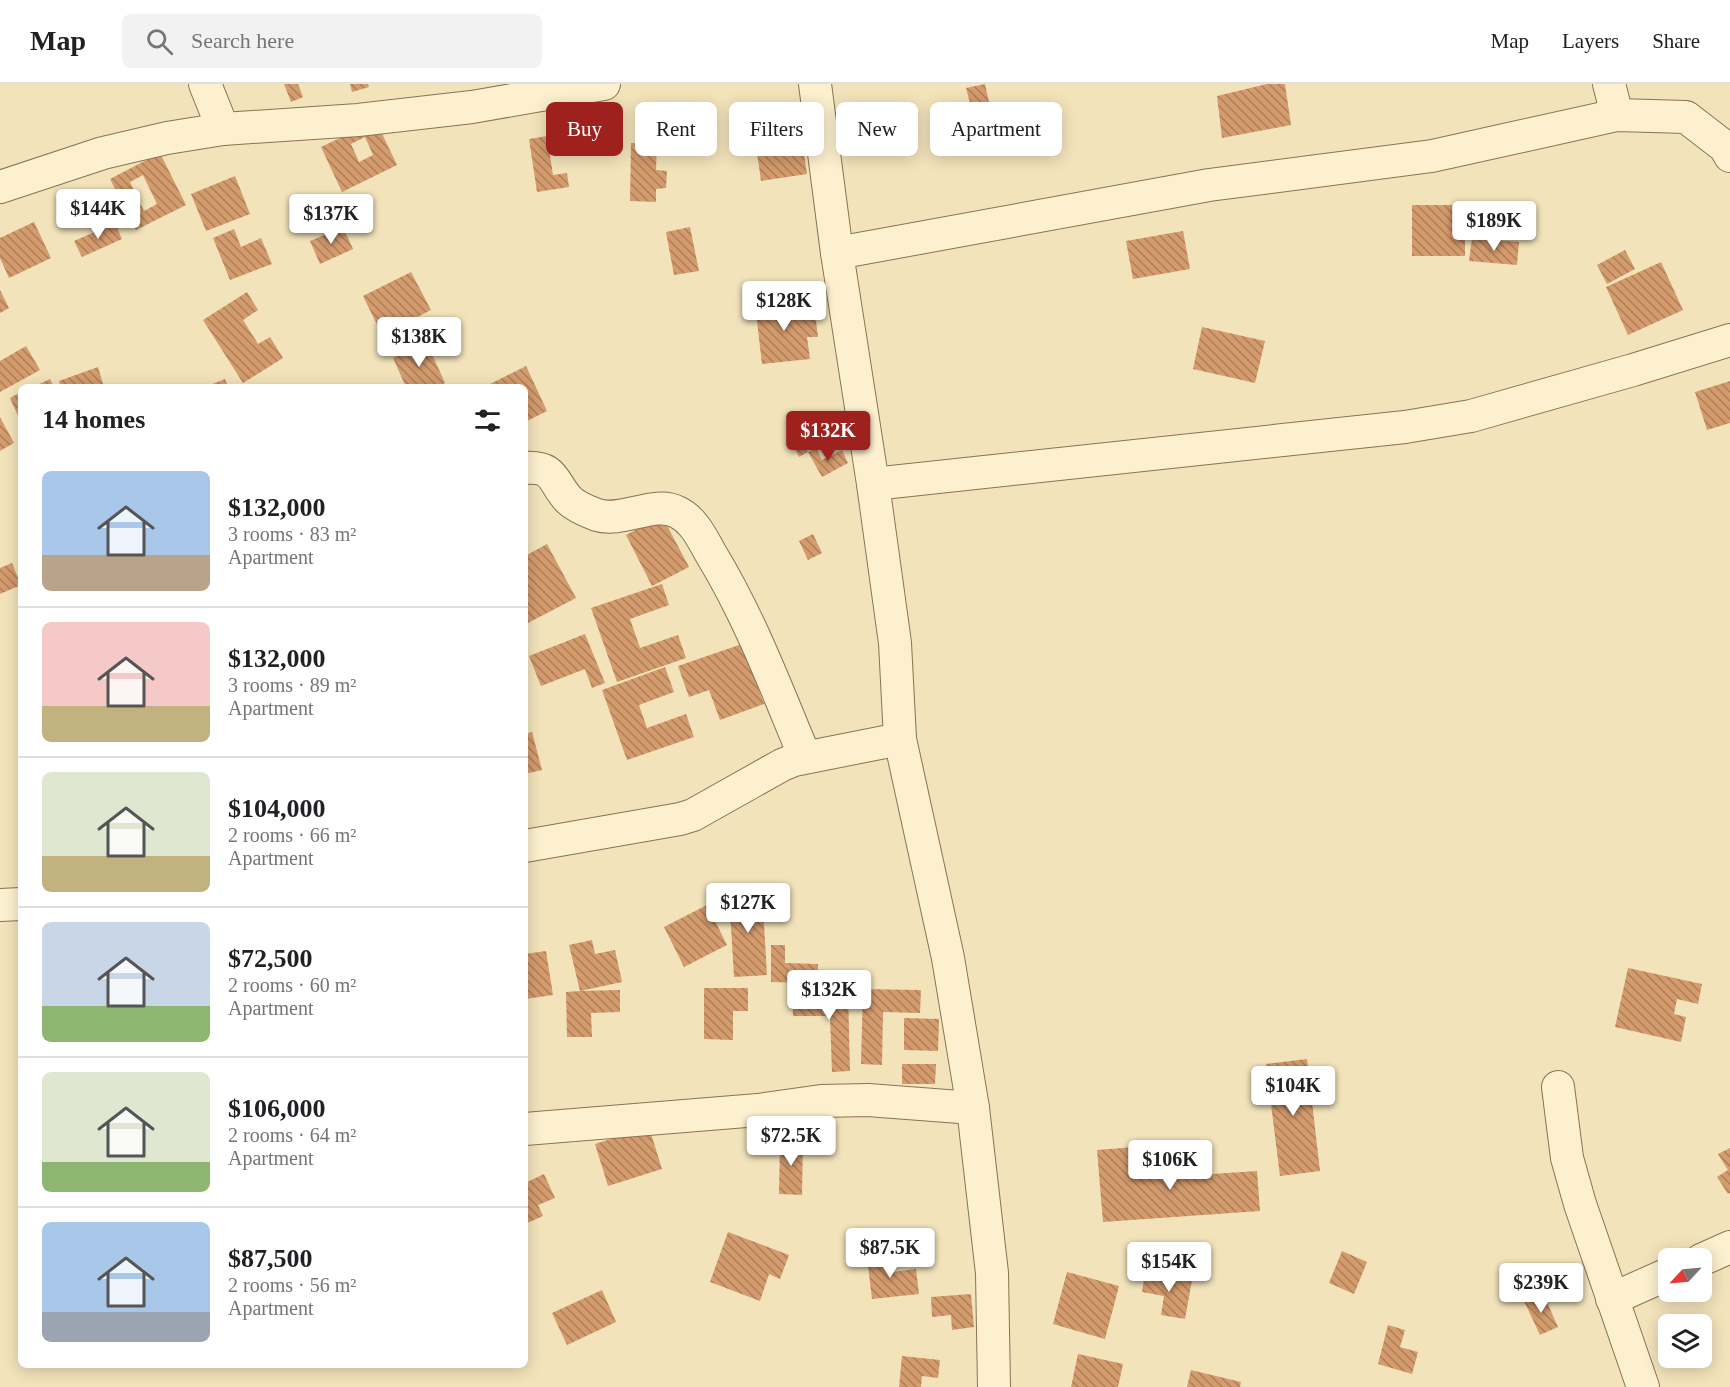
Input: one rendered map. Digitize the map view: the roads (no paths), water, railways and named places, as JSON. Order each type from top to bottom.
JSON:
[{"type":"street","points":[[205,84],[223,129]]},
{"type":"street","points":[[0,186],[103,153],[167,138],[223,129],[358,120],[472,107],[604,84]]},
{"type":"street","points":[[815,84],[837,253],[895,643],[900,739],[948,958],[973,1108],[992,1273],[994,1387]]},
{"type":"street","points":[[1609,84],[1617,115]]},
{"type":"street","points":[[837,253],[1209,185],[1432,156],[1617,115],[1686,117],[1725,147],[1730,156]]},
{"type":"street","points":[[873,484],[1382,430],[1471,416],[1730,340]]},
{"type":"street","points":[[528,468],[539,467],[546,470],[553,476],[569,500],[598,515],[614,517],[667,508],[688,519],[724,575],[743,612],[805,757]]},
{"type":"street","points":[[528,845],[680,819],[693,815],[782,765],[805,757],[900,739]]},
{"type":"street","points":[[0,905],[18,904]]},
{"type":"street","points":[[1558,1088],[1567,1158],[1580,1204],[1643,1387]]},
{"type":"street","points":[[528,1129],[758,1110],[821,1101],[868,1100],[973,1108]]},
{"type":"street","points":[[1712,1255],[1730,1247]]},
{"type":"street","points":[[1612,1299],[1658,1278]]}]
